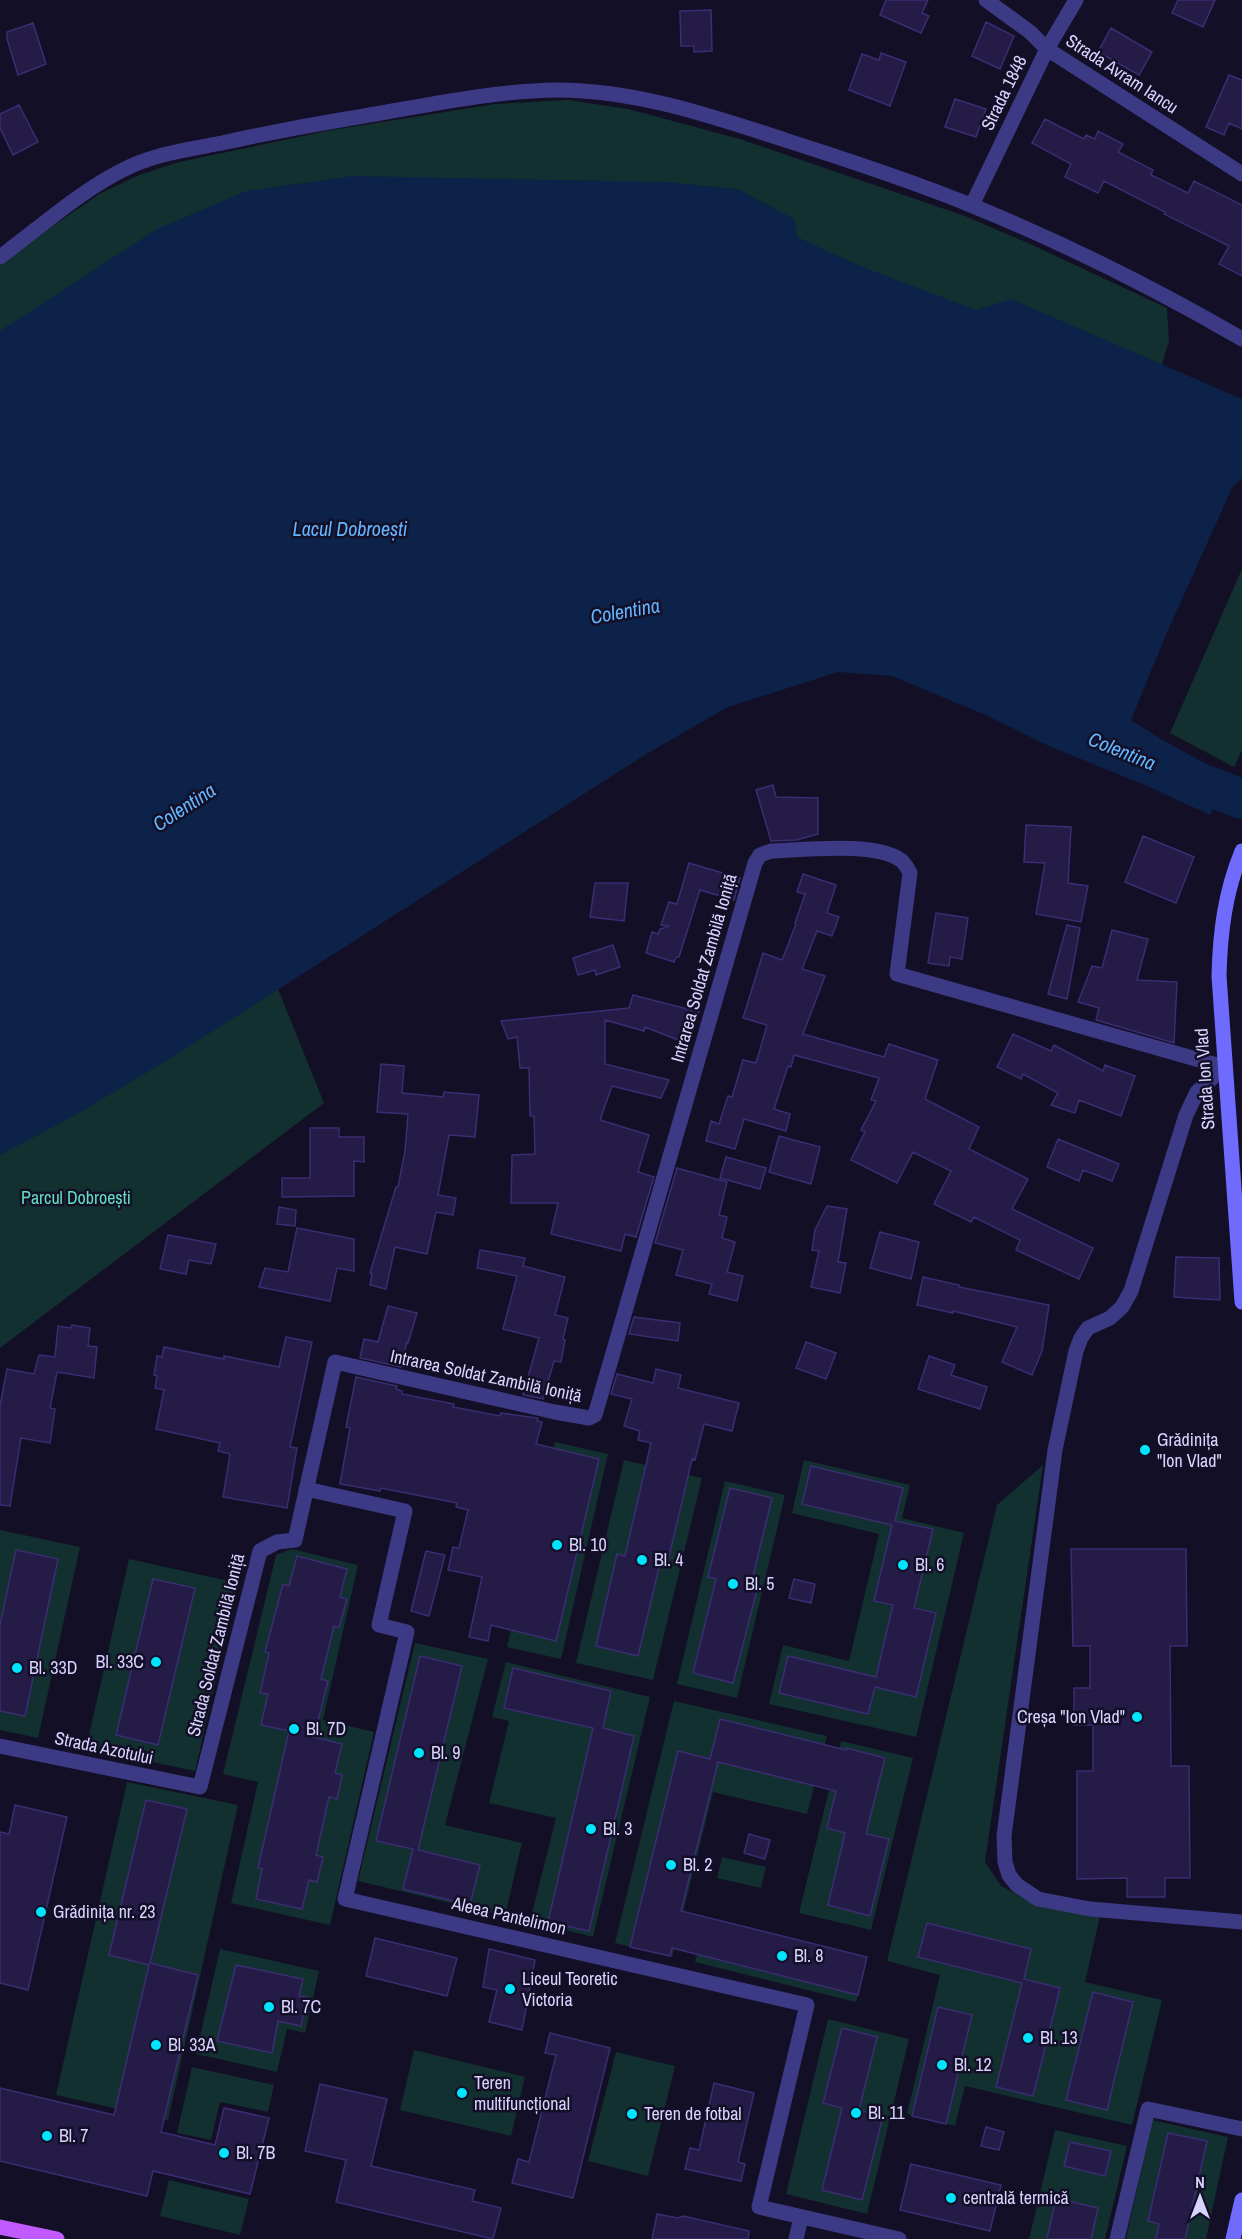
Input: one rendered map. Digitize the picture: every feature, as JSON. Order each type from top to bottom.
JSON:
[{"type":"main road","points":[[0,2227],[57,2239]]},
{"type":"street","name":"Strada Avram Iancu","points":[[986,0],[1030,32],[1047,49],[1242,174]]},
{"type":"street","name":"Strada 1848","points":[[972,205],[1047,49],[1077,0]]},
{"type":"street","points":[[0,257],[82,195],[109,178],[134,165],[166,154],[314,124],[457,100],[558,90],[637,99],[710,117],[849,161],[972,205],[1124,274],[1242,339]]},
{"type":"street","name":"Intrarea Soldat Zambilă Ioniță","points":[[335,1362],[573,1416],[589,1418],[595,1414],[755,862],[760,855],[771,851],[850,849],[889,854],[903,861],[910,873],[897,974],[1224,1067]]},
{"type":"street","name":"Strada Ion Vlad","points":[[1241,853],[1226,898],[1220,939],[1219,976],[1242,1302]]},
{"type":"street","points":[[1224,1067],[1197,1092],[1186,1115],[1131,1291],[1122,1307],[1110,1318],[1088,1328],[1076,1351],[1055,1450],[1004,1836],[1005,1862],[1009,1875],[1017,1885],[1038,1899],[1090,1909],[1242,1923]]},
{"type":"street","name":"Strada Soldat Zambilă Ioniță","points":[[200,1787],[260,1551],[277,1542],[295,1540],[335,1362]]},
{"type":"street","name":"Aleea Pantelimon","points":[[306,1489],[405,1511],[379,1625],[407,1632],[345,1899],[807,2005],[759,2207],[801,2217]]},
{"type":"street","name":"Strada Azotului","points":[[0,1746],[200,1787]]},
{"type":"street","points":[[1117,2239],[1148,2109],[1242,2129]]},
{"type":"street","points":[[1233,2239],[1242,2200]]},
{"type":"street","points":[[796,2239],[801,2217],[899,2239]]},
{"type":"green space","points":[[568,100],[628,109],[740,139],[965,216],[1167,308],[1169,341],[1162,364],[1175,398],[0,744],[0,262],[101,193],[139,175],[179,162],[332,130],[495,104]]},
{"type":"green space","points":[[1242,569],[1242,750],[1234,767],[1170,733]]},
{"type":"green space","name":"Parcul Dobroești","points":[[687,730],[278,989],[324,1103],[0,1348],[0,1027]]},
{"type":"green space","name":"Bl. 10","points":[[555,1442],[608,1454],[561,1659],[507,1647]]},
{"type":"green space","points":[[624,1460],[702,1478],[653,1680],[576,1663]]},
{"type":"green space","points":[[804,1460],[910,1485],[902,1518],[964,1533],[916,1737],[769,1704],[783,1645],[849,1661],[879,1534],[792,1513]]},
{"type":"green space","points":[[1043,1465],[985,1862],[1001,1886],[1036,1903],[1100,1916],[1085,1982],[1162,2000],[1132,2125],[965,2086],[955,2126],[907,2114],[940,1975],[887,1961],[997,1505]]},
{"type":"green space","name":"Bl. 5","points":[[725,1481],[785,1495],[737,1698],[677,1684]]},
{"type":"green space","points":[[0,1530],[80,1547],[38,1738],[0,1730]]},
{"type":"green space","points":[[292,1549],[358,1565],[323,1720],[374,1732],[330,1925],[231,1903],[258,1782],[223,1774],[276,1555]]},
{"type":"green space","points":[[129,1559],[238,1583],[195,1771],[86,1748]]},
{"type":"green space","points":[[415,1643],[488,1659],[445,1825],[522,1843],[505,1916],[358,1881]]},
{"type":"green space","points":[[506,1662],[650,1697],[593,1937],[530,1921],[556,1818],[489,1803],[509,1721],[492,1717]]},
{"type":"green space","points":[[674,1701],[827,1736],[807,1814],[713,1792],[672,1957],[615,1943]]},
{"type":"green space","points":[[841,1741],[913,1758],[871,1930],[799,1913]]},
{"type":"green space","points":[[127,1782],[238,1805],[168,2120],[56,2095]]},
{"type":"green space","points":[[722,1857],[766,1867],[761,1888],[717,1878]]},
{"type":"green space","points":[[220,1949],[319,1971],[305,2033],[287,2029],[277,2072],[196,2054]]},
{"type":"green space","points":[[697,1955],[858,1995],[856,2002],[695,1962]]},
{"type":"green space","points":[[828,2019],[909,2039],[867,2214],[786,2194]]},
{"type":"green space","name":"Teren multifuncțional","points":[[414,2050],[525,2077],[511,2136],[400,2110]]},
{"type":"green space","name":"Teren de fotbal","points":[[616,2052],[675,2066],[648,2176],[588,2161]]},
{"type":"green space","points":[[192,2067],[274,2085],[268,2112],[220,2102],[211,2140],[177,2133]]},
{"type":"green space","points":[[1152,2120],[1228,2137],[1206,2239],[1126,2239]]},
{"type":"green space","points":[[1055,2130],[1127,2146],[1105,2239],[1029,2239]]},
{"type":"green space","points":[[169,2180],[249,2199],[240,2235],[160,2216]]},
{"type":"water","name":"Lacul Dobroești","points":[[353,176],[666,182],[738,189],[794,219],[797,237],[860,266],[976,310],[1011,299],[1242,399],[1242,478],[1232,488],[1165,637],[1131,720],[1229,776],[1210,815],[892,676],[838,672],[728,707],[646,754],[171,1058],[72,1117],[0,1155],[0,331],[157,229],[246,191]]},
{"type":"building","points":[[886,0],[928,0],[922,13],[929,16],[921,33],[880,15]]},
{"type":"building","points":[[1178,0],[1215,0],[1203,27],[1172,13]]},
{"type":"building","points":[[711,10],[712,51],[694,52],[694,46],[681,46],[680,11]]},
{"type":"building","points":[[986,22],[1014,36],[1000,69],[972,56]]},
{"type":"building","points":[[33,23],[46,64],[18,75],[7,32]]},
{"type":"building","points":[[1111,28],[1152,52],[1139,75],[1098,52]]},
{"type":"building","points":[[881,53],[906,62],[890,106],[849,90],[862,54],[879,60]]},
{"type":"building","points":[[1229,75],[1242,80],[1242,129],[1229,123],[1224,135],[1206,127]]},
{"type":"building","points":[[955,99],[986,109],[976,137],[945,127]]},
{"type":"building","points":[[19,105],[38,142],[13,155],[0,128],[0,114]]},
{"type":"building","points":[[1045,119],[1084,139],[1086,135],[1095,139],[1098,131],[1123,144],[1118,152],[1153,170],[1151,175],[1188,193],[1194,181],[1242,205],[1242,276],[1219,264],[1229,246],[1104,181],[1098,193],[1065,177],[1071,164],[1032,143]]},
{"type":"building","points":[[773,785],[776,797],[818,798],[818,834],[797,840],[771,841],[756,790]]},
{"type":"building","points":[[1026,825],[1071,827],[1068,883],[1088,886],[1081,922],[1036,914],[1045,863],[1024,862]]},
{"type":"building","points":[[1143,836],[1194,857],[1176,903],[1125,882]]},
{"type":"building","points":[[689,863],[740,878],[734,900],[700,890],[679,957],[676,957],[674,962],[646,953],[652,932],[658,934],[660,929],[670,926],[661,925],[669,902],[677,904]]},
{"type":"building","points":[[803,874],[836,885],[827,913],[839,917],[832,936],[817,931],[802,969],[825,976],[803,1034],[884,1057],[889,1044],[938,1060],[925,1099],[979,1127],[969,1149],[1028,1179],[1012,1209],[1093,1248],[1079,1279],[1016,1250],[1020,1240],[974,1217],[971,1222],[934,1204],[951,1171],[913,1152],[897,1183],[851,1160],[865,1132],[861,1130],[876,1101],[871,1100],[879,1078],[794,1055],[791,1067],[788,1066],[774,1109],[790,1114],[786,1131],[744,1119],[735,1149],[706,1141],[711,1121],[719,1124],[728,1096],[732,1097],[743,1060],[756,1063],[767,1025],[743,1018],[763,953],[782,960],[805,894],[797,892]]},
{"type":"building","points":[[595,883],[628,883],[624,921],[590,917]]},
{"type":"building","points":[[936,913],[968,918],[962,959],[950,957],[949,966],[928,963]]},
{"type":"building","points":[[1067,925],[1080,928],[1067,999],[1048,994]]},
{"type":"building","points":[[1112,930],[1148,939],[1137,980],[1177,982],[1174,1043],[1096,1020],[1099,1008],[1078,1002],[1092,966],[1102,968]]},
{"type":"building","points":[[613,945],[620,967],[596,975],[595,970],[578,975],[573,958]]},
{"type":"building","points":[[633,995],[699,1012],[688,1044],[645,1027],[644,1031],[605,1020],[605,1064],[669,1080],[661,1098],[612,1086],[600,1120],[649,1135],[638,1172],[654,1177],[636,1237],[625,1234],[621,1251],[551,1234],[558,1203],[511,1203],[512,1155],[535,1154],[534,1116],[530,1116],[529,1068],[520,1068],[517,1037],[508,1039],[501,1021],[629,1008]]},
{"type":"building","points":[[1013,1034],[1051,1051],[1054,1045],[1103,1071],[1105,1065],[1135,1076],[1121,1116],[1079,1100],[1075,1113],[1051,1105],[1058,1093],[1023,1074],[1021,1079],[997,1067]]},
{"type":"building","points":[[381,1064],[404,1066],[402,1093],[443,1097],[444,1092],[479,1095],[475,1137],[449,1135],[438,1195],[456,1198],[453,1215],[436,1212],[427,1254],[395,1247],[386,1289],[370,1285],[372,1274],[370,1273],[396,1187],[398,1187],[405,1151],[408,1114],[377,1112]]},
{"type":"building","points":[[310,1128],[339,1128],[339,1137],[364,1137],[364,1162],[354,1161],[354,1196],[282,1197],[282,1178],[310,1178]]},
{"type":"building","points":[[779,1136],[820,1147],[811,1184],[769,1172]]},
{"type":"building","points":[[1058,1139],[1119,1164],[1112,1181],[1083,1170],[1079,1181],[1047,1167]]},
{"type":"building","points":[[726,1157],[766,1168],[760,1189],[720,1178]]},
{"type":"building","points":[[677,1168],[727,1182],[719,1215],[727,1217],[722,1238],[735,1242],[727,1272],[743,1276],[737,1301],[709,1294],[712,1284],[676,1275],[683,1250],[655,1243]]},
{"type":"building","points":[[827,1206],[847,1209],[838,1262],[846,1263],[840,1293],[811,1287],[819,1251],[812,1250],[815,1230]]},
{"type":"building","points":[[279,1207],[296,1210],[295,1226],[277,1224]]},
{"type":"building","points":[[297,1228],[354,1239],[354,1271],[337,1268],[330,1301],[259,1287],[265,1268],[288,1272]]},
{"type":"building","points":[[880,1232],[919,1242],[911,1279],[870,1268]]},
{"type":"building","points":[[168,1235],[216,1244],[211,1264],[189,1260],[186,1274],[160,1269]]},
{"type":"building","points":[[480,1250],[525,1258],[523,1266],[565,1277],[555,1315],[568,1318],[563,1339],[565,1340],[561,1362],[554,1361],[543,1399],[523,1395],[539,1338],[503,1329],[517,1276],[477,1268]]},
{"type":"building","points":[[1176,1257],[1219,1258],[1220,1300],[1174,1297]]},
{"type":"building","points":[[923,1277],[959,1285],[959,1287],[1049,1305],[1042,1351],[1032,1375],[1002,1362],[1017,1327],[953,1311],[953,1313],[917,1305]]},
{"type":"building","points":[[388,1306],[417,1313],[401,1367],[360,1358],[364,1339],[378,1342]]},
{"type":"building","points":[[634,1317],[680,1323],[678,1341],[629,1334]]},
{"type":"building","points":[[72,1325],[90,1328],[88,1346],[97,1347],[94,1378],[57,1372],[50,1408],[55,1409],[50,1443],[21,1438],[10,1506],[0,1505],[0,1406],[7,1369],[34,1374],[39,1355],[55,1357],[58,1326],[71,1328]]},
{"type":"building","points":[[286,1337],[312,1342],[290,1447],[297,1448],[287,1508],[223,1497],[230,1454],[218,1451],[220,1443],[156,1429],[164,1390],[155,1388],[157,1376],[154,1375],[157,1356],[162,1357],[164,1347],[279,1367]]},
{"type":"building","points":[[806,1342],[836,1353],[826,1379],[796,1368]]},
{"type":"building","points":[[929,1356],[955,1365],[951,1375],[987,1387],[980,1409],[918,1389]]},
{"type":"building","points":[[656,1369],[681,1375],[678,1388],[739,1403],[732,1431],[704,1424],[695,1460],[692,1459],[667,1565],[660,1563],[638,1656],[596,1646],[617,1554],[625,1556],[651,1443],[638,1440],[640,1431],[624,1426],[632,1399],[611,1394],[617,1374],[653,1383]]},
{"type":"building","points":[[356,1377],[397,1386],[396,1389],[402,1391],[402,1394],[454,1404],[453,1407],[500,1416],[501,1413],[538,1418],[537,1421],[542,1422],[536,1444],[599,1459],[556,1641],[491,1625],[488,1641],[469,1637],[482,1577],[448,1570],[453,1547],[459,1548],[468,1510],[456,1507],[457,1503],[381,1488],[380,1491],[340,1484],[350,1428],[346,1427]]},
{"type":"building","name":"Bl. 6","points":[[811,1466],[903,1488],[895,1521],[933,1529],[914,1608],[936,1613],[916,1697],[875,1687],[868,1714],[779,1693],[788,1656],[876,1677],[893,1605],[874,1601],[892,1525],[802,1504]]},
{"type":"building","name":"Bl. 5","points":[[730,1488],[772,1498],[750,1588],[757,1590],[733,1683],[693,1673],[716,1579],[708,1577]]},
{"type":"building","name":"Creșa \"Ion Vlad\"","points":[[1071,1549],[1186,1549],[1187,1646],[1170,1646],[1171,1766],[1189,1766],[1190,1878],[1165,1878],[1165,1897],[1127,1897],[1127,1878],[1077,1879],[1077,1771],[1093,1771],[1093,1725],[1074,1725],[1074,1688],[1090,1688],[1090,1646],[1073,1646]]},
{"type":"building","name":"Bl. 33D","points":[[16,1550],[58,1559],[25,1716],[0,1711],[0,1625]]},
{"type":"building","points":[[426,1551],[445,1555],[429,1616],[411,1611]]},
{"type":"building","name":"Bl. 7D","points":[[297,1556],[347,1569],[340,1597],[347,1599],[339,1628],[334,1626],[321,1679],[328,1681],[314,1737],[342,1744],[335,1773],[342,1775],[337,1799],[329,1797],[316,1855],[323,1857],[317,1882],[309,1880],[302,1909],[256,1899],[262,1869],[258,1868],[289,1731],[261,1725],[268,1694],[260,1693],[269,1653],[265,1652],[283,1584],[289,1586]]},
{"type":"building","name":"Bl. 33C","points":[[153,1579],[195,1588],[158,1745],[116,1735]]},
{"type":"building","points":[[794,1579],[815,1584],[811,1603],[789,1598]]},
{"type":"building","name":"Bl. 9","points":[[420,1656],[462,1666],[418,1850],[480,1865],[470,1905],[403,1889],[413,1849],[376,1841]]},
{"type":"building","name":"Bl. 3","points":[[513,1668],[611,1691],[603,1728],[634,1736],[589,1931],[548,1922],[593,1728],[504,1708]]},
{"type":"building","points":[[720,1719],[885,1758],[866,1834],[889,1839],[870,1916],[828,1905],[845,1833],[827,1828],[836,1791],[718,1762],[681,1911],[867,1957],[858,1995],[672,1948],[670,1956],[630,1947],[678,1751],[710,1759]]},
{"type":"building","points":[[146,1800],[187,1809],[150,1963],[198,1975],[161,2132],[215,2145],[224,2108],[269,2118],[250,2194],[153,2171],[147,2196],[0,2161],[0,2088],[114,2115],[149,1965],[109,1955]]},
{"type":"building","points":[[15,1805],[67,1817],[28,1990],[0,1983],[0,1832],[9,1834]]},
{"type":"building","points":[[749,1834],[770,1840],[765,1859],[744,1853]]},
{"type":"building","name":"Bl. 13","points":[[927,1923],[1031,1949],[1024,1979],[1060,1988],[1033,2096],[996,2087],[1022,1983],[918,1957]]},
{"type":"building","points":[[375,1938],[457,1958],[447,1996],[366,1976]]},
{"type":"building","name":"Liceul Teoretic Victoria","points":[[489,1949],[535,1960],[522,2030],[489,2022],[497,1990],[483,1987]]},
{"type":"building","name":"Bl. 7C","points":[[236,1965],[303,1979],[299,1996],[307,1997],[301,2026],[278,2021],[272,2053],[217,2041]]},
{"type":"building","points":[[1093,1992],[1133,2002],[1107,2110],[1066,2100]]},
{"type":"building","name":"Bl. 12","points":[[938,2007],[972,2015],[946,2124],[912,2116]]},
{"type":"building","name":"Bl. 11","points":[[842,2028],[877,2037],[859,2110],[883,2116],[862,2200],[822,2190],[842,2108],[823,2103]]},
{"type":"building","points":[[550,2033],[610,2048],[573,2198],[512,2183],[518,2159],[529,2162],[556,2055],[545,2053]]},
{"type":"building","points":[[714,2083],[754,2093],[738,2162],[745,2164],[741,2181],[685,2169],[690,2148],[699,2150]]},
{"type":"building","points":[[320,2084],[387,2099],[371,2166],[475,2190],[472,2201],[501,2208],[493,2239],[336,2202],[346,2160],[305,2151]]},
{"type":"building","points":[[986,2127],[1004,2132],[999,2150],[981,2146]]},
{"type":"building","points":[[1168,2133],[1207,2141],[1185,2239],[1156,2239],[1159,2224],[1148,2221]]},
{"type":"building","points":[[1070,2142],[1111,2151],[1105,2176],[1064,2166]]},
{"type":"building","name":"centrală termică","points":[[911,2164],[1001,2185],[990,2231],[900,2210]]},
{"type":"building","points":[[1056,2198],[1098,2208],[1091,2239],[1047,2239]]},
{"type":"building","points":[[657,2214],[678,2218],[683,2216],[749,2231],[748,2239],[652,2239]]},
{"type":"waterway","name":"Colentina","points":[[1171,772],[1242,799]]},
{"type":"place","name":"Grădinița \"Ion Vlad\"","points":[[1145,1450]]},
{"type":"place","name":"Bl. 10","points":[[557,1545]]},
{"type":"place","name":"Bl. 4","points":[[642,1560]]},
{"type":"place","name":"Bl. 6","points":[[903,1565]]},
{"type":"place","name":"Bl. 5","points":[[733,1584]]},
{"type":"place","name":"Bl. 33C","points":[[156,1662]]},
{"type":"place","name":"Bl. 33D","points":[[17,1668]]},
{"type":"place","name":"Creșa \"Ion Vlad\"","points":[[1137,1717]]},
{"type":"place","name":"Bl. 7D","points":[[294,1729]]},
{"type":"place","name":"Bl. 9","points":[[419,1753]]},
{"type":"place","name":"Bl. 3","points":[[591,1829]]},
{"type":"place","name":"Bl. 2","points":[[671,1865]]},
{"type":"place","name":"Grădinița nr. 23","points":[[41,1912]]},
{"type":"place","name":"Bl. 8","points":[[782,1956]]},
{"type":"place","name":"Liceul Teoretic Victoria","points":[[510,1989]]},
{"type":"place","name":"Bl. 7C","points":[[269,2007]]},
{"type":"place","name":"Bl. 13","points":[[1028,2038]]},
{"type":"place","name":"Bl. 33A","points":[[156,2045]]},
{"type":"place","name":"Bl. 12","points":[[942,2065]]},
{"type":"place","name":"Teren multifuncțional","points":[[462,2093]]},
{"type":"place","name":"Bl. 11","points":[[856,2113]]},
{"type":"place","name":"Teren de fotbal","points":[[632,2114]]},
{"type":"place","name":"Bl. 7","points":[[47,2136]]},
{"type":"place","name":"Bl. 7B","points":[[224,2153]]},
{"type":"place","name":"centrală termică","points":[[951,2198]]}]
